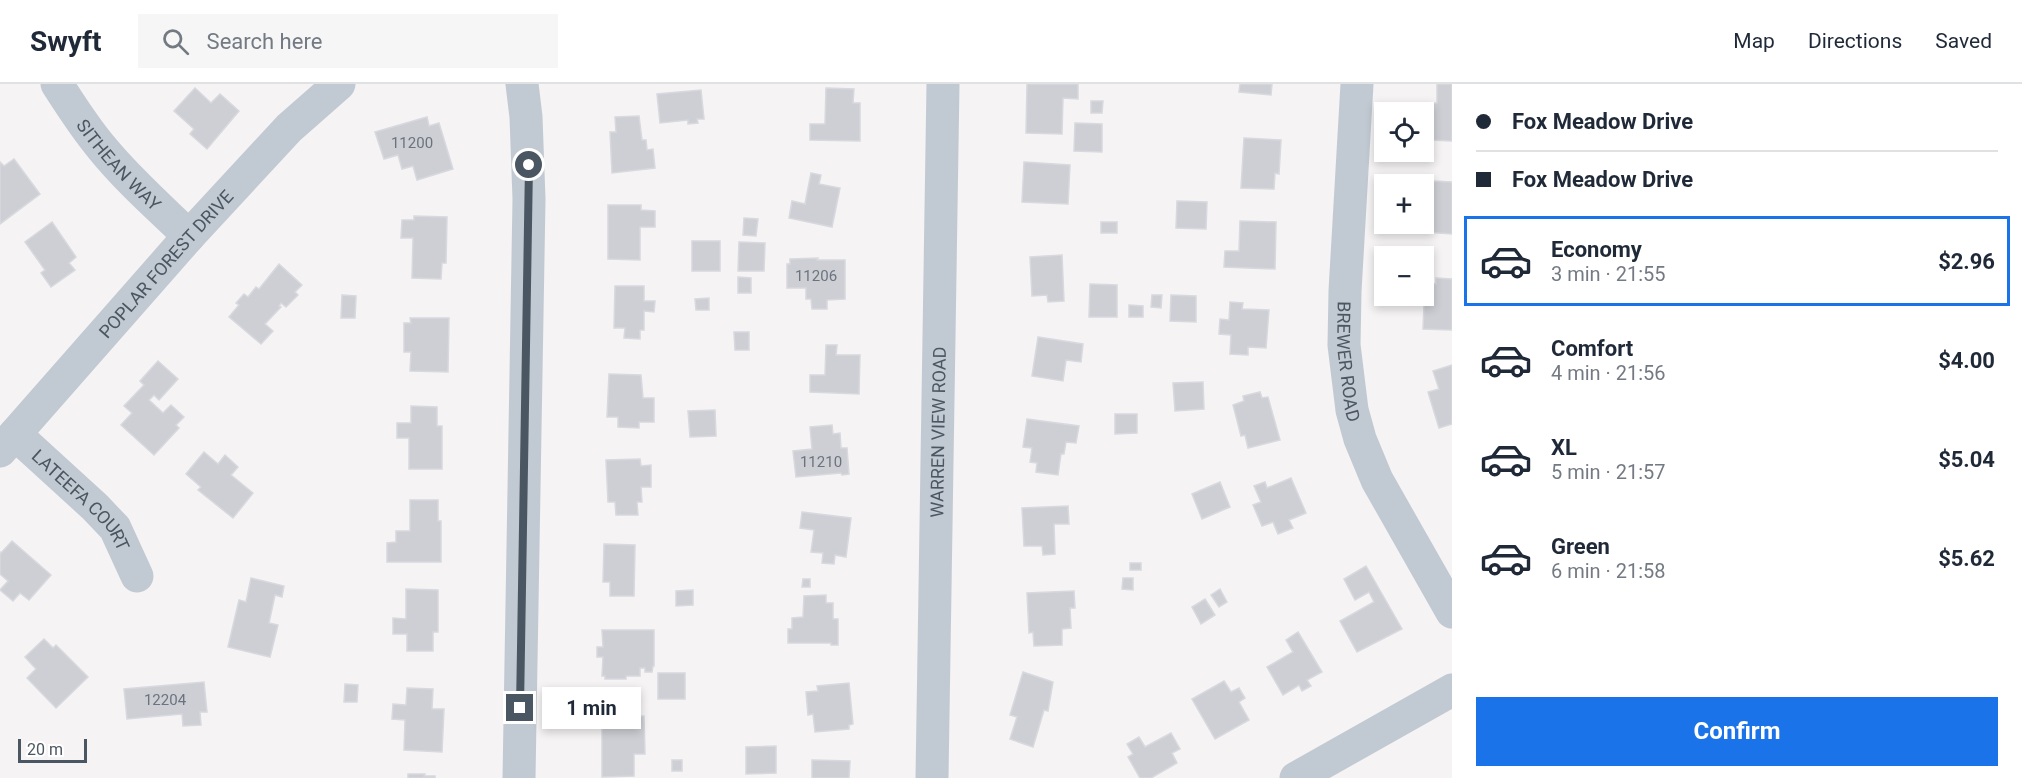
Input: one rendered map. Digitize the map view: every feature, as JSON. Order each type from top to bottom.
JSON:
[{"type":"street","name":"SITHEAN WAY","points":[[57,84],[75,113],[102,148],[129,178],[189,236]]},
{"type":"street","name":"POPLAR FOREST DRIVE","points":[[7,443],[189,236],[289,128],[339,84]]},
{"type":"street","points":[[519,778],[529,199],[527,129],[522,84]]},
{"type":"street","name":"WARREN VIEW ROAD","points":[[932,778],[943,84]]},
{"type":"street","name":"BREWER ROAD","points":[[1357,84],[1344,345],[1352,410],[1360,439],[1377,480],[1452,612]]},
{"type":"street","name":"LATEEFA COURT","points":[[7,443],[95,507],[115,528],[137,576]]},
{"type":"street","points":[[1296,778],[1452,690]]},
{"type":"building","points":[[1027,84],[1078,84],[1078,99],[1063,98],[1062,134],[1026,133]]},
{"type":"building","points":[[1240,84],[1272,84],[1271,95],[1239,92]]},
{"type":"building","points":[[1437,84],[1452,84],[1452,141],[1434,140],[1434,103],[1437,103]]},
{"type":"building","points":[[195,88],[211,103],[220,94],[239,111],[207,149],[190,134],[194,129],[174,111]]},
{"type":"building","points":[[826,88],[854,89],[853,103],[860,103],[860,141],[810,140],[810,124],[825,124]]},
{"type":"building","points":[[701,90],[704,119],[697,119],[698,123],[688,124],[688,120],[660,123],[657,94]]},
{"type":"building","points":[[1091,101],[1103,101],[1102,113],[1091,113]]},
{"type":"building","points":[[639,116],[642,140],[646,140],[647,150],[653,149],[655,168],[612,173],[610,132],[616,132],[615,117]]},
{"type":"building","points":[[427,117],[429,126],[439,123],[453,169],[417,180],[413,166],[402,169],[398,155],[384,159],[375,132]]},
{"type":"building","points":[[1075,123],[1102,124],[1102,152],[1074,151]]},
{"type":"building","points":[[1244,138],[1281,140],[1279,174],[1275,173],[1274,189],[1241,188]]},
{"type":"building","points":[[14,159],[40,194],[0,224],[0,162],[4,166]]},
{"type":"building","points":[[1024,162],[1070,165],[1068,204],[1022,202]]},
{"type":"building","points":[[811,173],[821,175],[819,184],[840,188],[832,227],[789,218],[792,201],[805,204]]},
{"type":"building","points":[[1434,181],[1452,182],[1452,234],[1434,233]]},
{"type":"building","points":[[1177,201],[1207,202],[1206,229],[1176,228]]},
{"type":"building","points":[[608,205],[641,205],[641,210],[655,211],[655,227],[640,227],[640,260],[608,259]]},
{"type":"building","points":[[414,216],[447,217],[446,263],[442,263],[441,279],[412,278],[413,238],[401,238],[402,220],[414,220]]},
{"type":"building","points":[[744,218],[758,219],[756,236],[743,235]]},
{"type":"building","points":[[1240,221],[1276,222],[1275,269],[1224,267],[1225,251],[1239,251]]},
{"type":"building","points":[[52,222],[76,257],[69,263],[75,270],[51,287],[41,273],[45,270],[25,242]]},
{"type":"building","points":[[1101,222],[1117,222],[1117,233],[1101,233]]},
{"type":"building","points":[[692,241],[720,241],[720,271],[692,271]]},
{"type":"building","points":[[739,242],[765,243],[764,271],[738,271]]},
{"type":"building","points":[[1062,255],[1064,301],[1048,302],[1047,295],[1032,296],[1030,257]]},
{"type":"building","points":[[818,258],[817,260],[845,260],[845,299],[827,300],[827,309],[812,309],[811,299],[806,299],[806,288],[787,288],[787,264],[790,264],[790,259]]},
{"type":"building","points":[[279,264],[302,285],[295,292],[298,295],[286,307],[281,303],[279,306],[281,307],[265,324],[273,331],[261,344],[229,317],[239,305],[236,303],[244,294],[248,297],[256,287],[259,289]]},
{"type":"building","points":[[738,277],[751,278],[751,293],[738,293]]},
{"type":"building","points":[[1436,278],[1452,279],[1452,330],[1423,329],[1424,306],[1434,306],[1434,284],[1436,284]]},
{"type":"building","points":[[1090,284],[1117,285],[1117,317],[1089,317]]},
{"type":"building","points":[[615,286],[644,286],[644,301],[655,301],[654,312],[644,311],[644,330],[640,330],[640,339],[624,338],[625,328],[614,328]]},
{"type":"building","points":[[342,295],[356,296],[355,318],[341,318]]},
{"type":"building","points":[[1152,295],[1162,295],[1161,308],[1151,307]]},
{"type":"building","points":[[1171,295],[1196,296],[1196,322],[1170,321]]},
{"type":"building","points":[[709,298],[709,310],[696,310],[695,299]]},
{"type":"building","points":[[1230,302],[1243,303],[1242,309],[1269,310],[1266,348],[1248,347],[1248,355],[1230,354],[1231,335],[1219,334],[1220,319],[1229,320]]},
{"type":"building","points":[[1129,305],[1143,306],[1143,317],[1129,317]]},
{"type":"building","points":[[410,318],[449,318],[448,372],[410,371],[411,352],[404,352],[404,323],[411,323]]},
{"type":"building","points":[[734,332],[749,332],[749,350],[735,350]]},
{"type":"building","points":[[1038,337],[1083,344],[1081,362],[1066,360],[1063,381],[1032,376]]},
{"type":"building","points":[[826,345],[837,345],[836,355],[860,355],[859,394],[810,392],[810,375],[825,375]]},
{"type":"building","points":[[158,361],[178,379],[159,400],[154,395],[149,400],[163,413],[171,405],[184,417],[176,425],[179,428],[154,455],[121,425],[132,413],[124,406],[144,385],[140,381]]},
{"type":"building","points":[[1452,365],[1452,424],[1439,428],[1428,392],[1439,389],[1433,371]]},
{"type":"building","points":[[609,374],[641,375],[643,398],[654,398],[654,422],[639,422],[639,428],[618,427],[618,417],[607,417]]},
{"type":"building","points":[[1203,382],[1204,409],[1175,411],[1173,383]]},
{"type":"building","points":[[1260,392],[1262,398],[1268,397],[1280,440],[1248,448],[1245,435],[1241,436],[1233,405],[1244,401],[1243,396]]},
{"type":"building","points":[[411,406],[437,407],[437,426],[442,426],[442,469],[409,469],[409,438],[397,438],[397,423],[411,423]]},
{"type":"building","points":[[715,410],[716,436],[690,437],[688,411]]},
{"type":"building","points":[[1115,414],[1137,414],[1137,433],[1115,434]]},
{"type":"building","points":[[1027,419],[1079,426],[1076,443],[1066,442],[1064,454],[1061,454],[1058,475],[1036,472],[1037,463],[1030,462],[1032,448],[1023,447]]},
{"type":"building","points":[[832,425],[833,434],[840,433],[841,448],[847,448],[849,474],[796,477],[793,451],[812,449],[810,427]]},
{"type":"building","points":[[204,452],[218,464],[225,455],[238,467],[231,475],[253,493],[233,518],[198,490],[201,487],[186,474]]},
{"type":"building","points":[[640,459],[641,466],[651,465],[651,487],[641,487],[642,502],[637,502],[638,515],[616,515],[615,502],[608,502],[606,460]]},
{"type":"building","points":[[1291,478],[1306,513],[1289,520],[1293,528],[1278,534],[1273,522],[1262,526],[1253,505],[1261,502],[1254,486],[1265,482],[1267,488]]},
{"type":"building","points":[[1220,482],[1230,507],[1202,519],[1192,494]]},
{"type":"building","points":[[410,500],[438,500],[438,521],[441,521],[441,562],[387,562],[387,543],[396,542],[396,531],[410,531]]},
{"type":"building","points":[[1068,506],[1069,524],[1054,524],[1055,554],[1043,555],[1042,546],[1024,546],[1022,508]]},
{"type":"building","points":[[802,512],[851,518],[846,557],[835,555],[834,564],[822,563],[823,553],[811,552],[814,530],[800,528]]},
{"type":"building","points":[[12,541],[51,575],[29,600],[20,593],[13,601],[0,590],[8,581],[0,574],[0,552]]},
{"type":"building","points":[[604,544],[635,545],[634,596],[610,596],[610,582],[603,582]]},
{"type":"building","points":[[1130,563],[1141,563],[1141,570],[1130,570]]},
{"type":"building","points":[[1366,566],[1402,629],[1357,652],[1340,621],[1374,602],[1369,592],[1355,600],[1344,579]]},
{"type":"building","points":[[251,578],[284,586],[282,597],[275,595],[269,623],[278,625],[270,657],[228,647],[239,600],[246,602]]},
{"type":"building","points":[[1123,578],[1133,578],[1133,590],[1122,589]]},
{"type":"building","points":[[803,579],[810,579],[810,587],[802,587]]},
{"type":"building","points":[[406,589],[438,590],[438,632],[433,632],[433,651],[407,651],[407,634],[393,634],[393,618],[406,619]]},
{"type":"building","points":[[1220,589],[1227,602],[1219,607],[1211,595]]},
{"type":"building","points":[[693,590],[693,605],[676,606],[676,591]]},
{"type":"building","points":[[1074,591],[1075,608],[1070,608],[1071,628],[1062,629],[1062,645],[1034,646],[1033,632],[1029,633],[1027,593]]},
{"type":"building","points":[[826,595],[826,603],[833,603],[833,619],[838,619],[838,645],[788,643],[788,629],[792,629],[792,618],[803,617],[804,596]]},
{"type":"building","points":[[1205,599],[1215,615],[1201,624],[1192,607]]},
{"type":"building","points":[[602,630],[654,630],[652,672],[645,672],[645,668],[640,668],[640,676],[605,679],[605,676],[602,676],[603,657],[597,657],[597,647],[603,647]]},
{"type":"building","points":[[1298,632],[1322,672],[1307,680],[1311,686],[1302,691],[1299,685],[1283,695],[1267,667],[1293,652],[1286,640]]},
{"type":"building","points":[[44,639],[53,648],[56,645],[88,677],[56,708],[27,678],[36,669],[25,657]]},
{"type":"building","points":[[1023,672],[1053,682],[1048,711],[1044,710],[1033,747],[1010,739],[1017,717],[1010,715]]},
{"type":"building","points":[[658,673],[685,673],[685,699],[658,699]]},
{"type":"building","points":[[1224,681],[1231,692],[1239,688],[1245,698],[1239,702],[1249,720],[1215,739],[1192,699]]},
{"type":"building","points":[[204,682],[207,712],[200,712],[201,725],[183,726],[182,714],[127,719],[124,689]]},
{"type":"building","points":[[849,683],[853,724],[849,725],[849,729],[815,732],[813,714],[808,715],[806,692],[818,691],[817,686]]},
{"type":"building","points":[[345,684],[358,685],[357,702],[344,702]]},
{"type":"building","points":[[407,688],[433,689],[432,709],[444,709],[442,752],[404,750],[405,720],[392,719],[393,704],[406,705]]},
{"type":"building","points":[[644,716],[645,754],[634,754],[634,776],[602,777],[602,726],[623,726],[623,717]]},
{"type":"building","points":[[1171,733],[1180,749],[1172,753],[1177,763],[1151,778],[1140,778],[1128,757],[1133,754],[1127,744],[1139,737],[1145,747]]},
{"type":"building","points":[[776,746],[776,773],[746,774],[746,747]]},
{"type":"building","points":[[672,760],[682,760],[682,771],[672,771]]},
{"type":"building","points":[[812,760],[850,761],[849,778],[812,778]]},
{"type":"building","points":[[408,774],[425,774],[424,776],[435,776],[435,778],[408,778]]},
{"type":"route","points":[[520,708],[529,165]]}]
